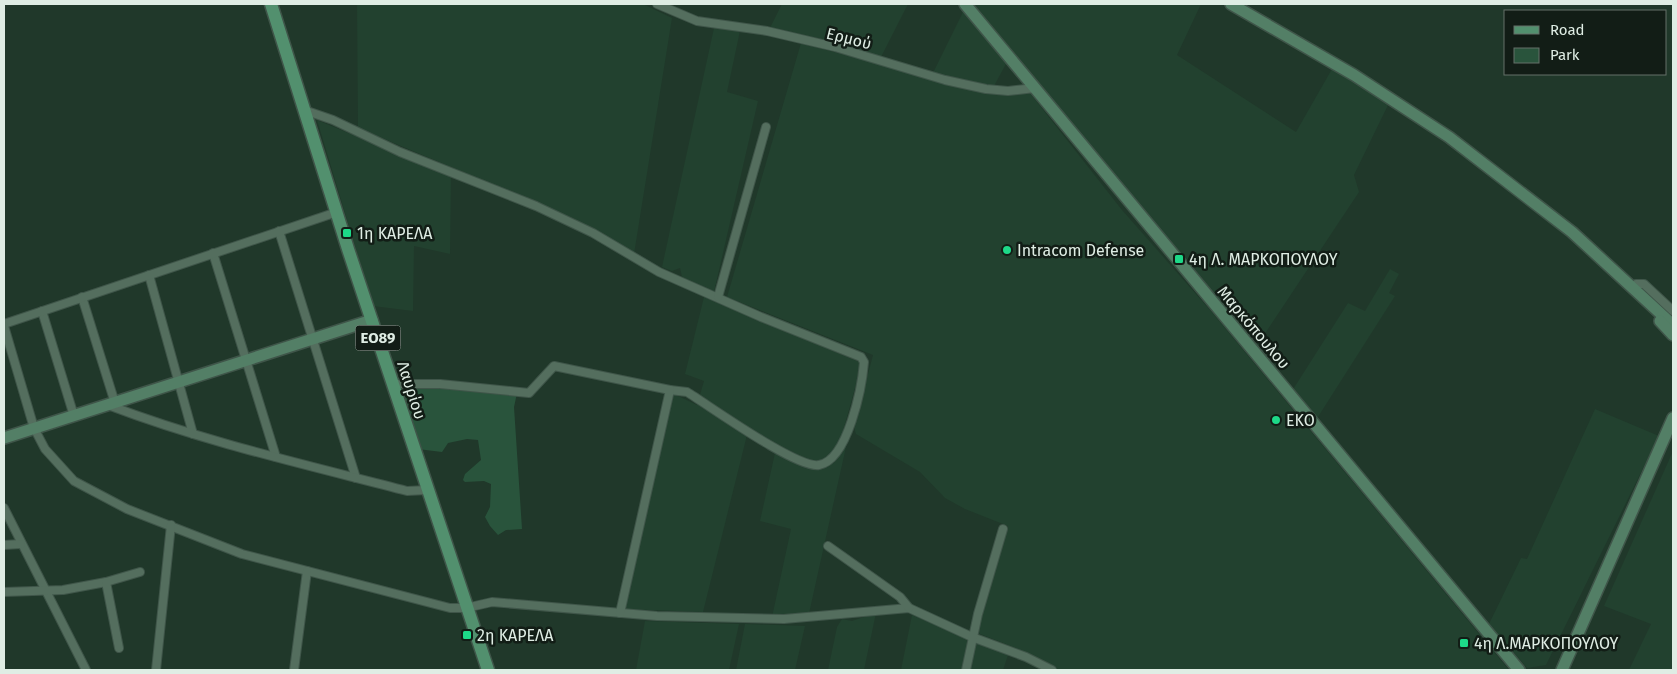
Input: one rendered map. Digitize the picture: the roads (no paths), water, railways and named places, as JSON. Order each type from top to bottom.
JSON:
[{"type":"main road","name":"Λαυρίου","points":[[271,4],[427,490],[488,670]]},
{"type":"street","name":"Ερμού","points":[[657,4],[697,20],[767,32],[835,47],[986,89],[1008,91],[1035,88]]},
{"type":"street","name":"Μαρκόπουλου","points":[[965,4],[1519,670]]},
{"type":"street","points":[[1230,4],[1354,75],[1438,129],[1572,232],[1673,325]]},
{"type":"street","points":[[304,110],[333,120],[400,152],[536,206],[593,233],[659,272],[861,357],[864,362],[849,429],[841,448],[831,460],[819,465],[809,464],[788,455],[687,392],[554,366],[529,392],[440,384],[393,384]]},
{"type":"street","points":[[718,298],[766,126]]},
{"type":"street","points":[[337,212],[4,325],[34,428],[45,448],[74,481],[100,496],[242,554],[450,608],[466,608],[492,602],[620,613],[784,619],[909,608]]},
{"type":"street","points":[[278,231],[356,478]]},
{"type":"street","points":[[213,253],[276,457]]},
{"type":"street","points":[[149,275],[193,434]]},
{"type":"street","points":[[1632,288],[1636,284],[1644,284],[1673,311]]},
{"type":"street","points":[[82,297],[111,404]]},
{"type":"street","points":[[1646,301],[1659,321],[1673,335]]},
{"type":"street","points":[[42,311],[74,416]]},
{"type":"street","points":[[4,438],[372,320]]},
{"type":"street","points":[[620,613],[670,390]]},
{"type":"street","points":[[111,404],[193,434],[276,457],[407,492],[427,490]]},
{"type":"street","points":[[1562,670],[1673,418]]},
{"type":"street","points":[[4,508],[86,670]]},
{"type":"street","points":[[156,670],[171,525]]},
{"type":"street","points":[[966,670],[972,637],[1003,529]]},
{"type":"street","points":[[4,545],[21,544]]},
{"type":"street","points":[[828,546],[900,596],[909,608],[972,637],[1026,657],[1052,670]]},
{"type":"street","points":[[294,670],[307,570]]},
{"type":"street","points":[[4,592],[45,591],[106,582],[140,572]]},
{"type":"street","points":[[106,582],[119,648]]},
{"type":"place","name":"1η ΚΑΡΕΛΑ","points":[[347,233]]},
{"type":"place","name":"Intracom Defense","points":[[1007,250]]},
{"type":"place","name":"4η Λ. ΜΑΡΚΟΠΟΥΛΟΥ","points":[[1179,259]]},
{"type":"place","name":"EKO","points":[[1276,420]]},
{"type":"place","name":"2η ΚΑΡΕΛΑ","points":[[467,635]]},
{"type":"place","name":"4η Λ.ΜΑΡΚΟΠΟΥΛΟΥ","points":[[1464,643]]}]
